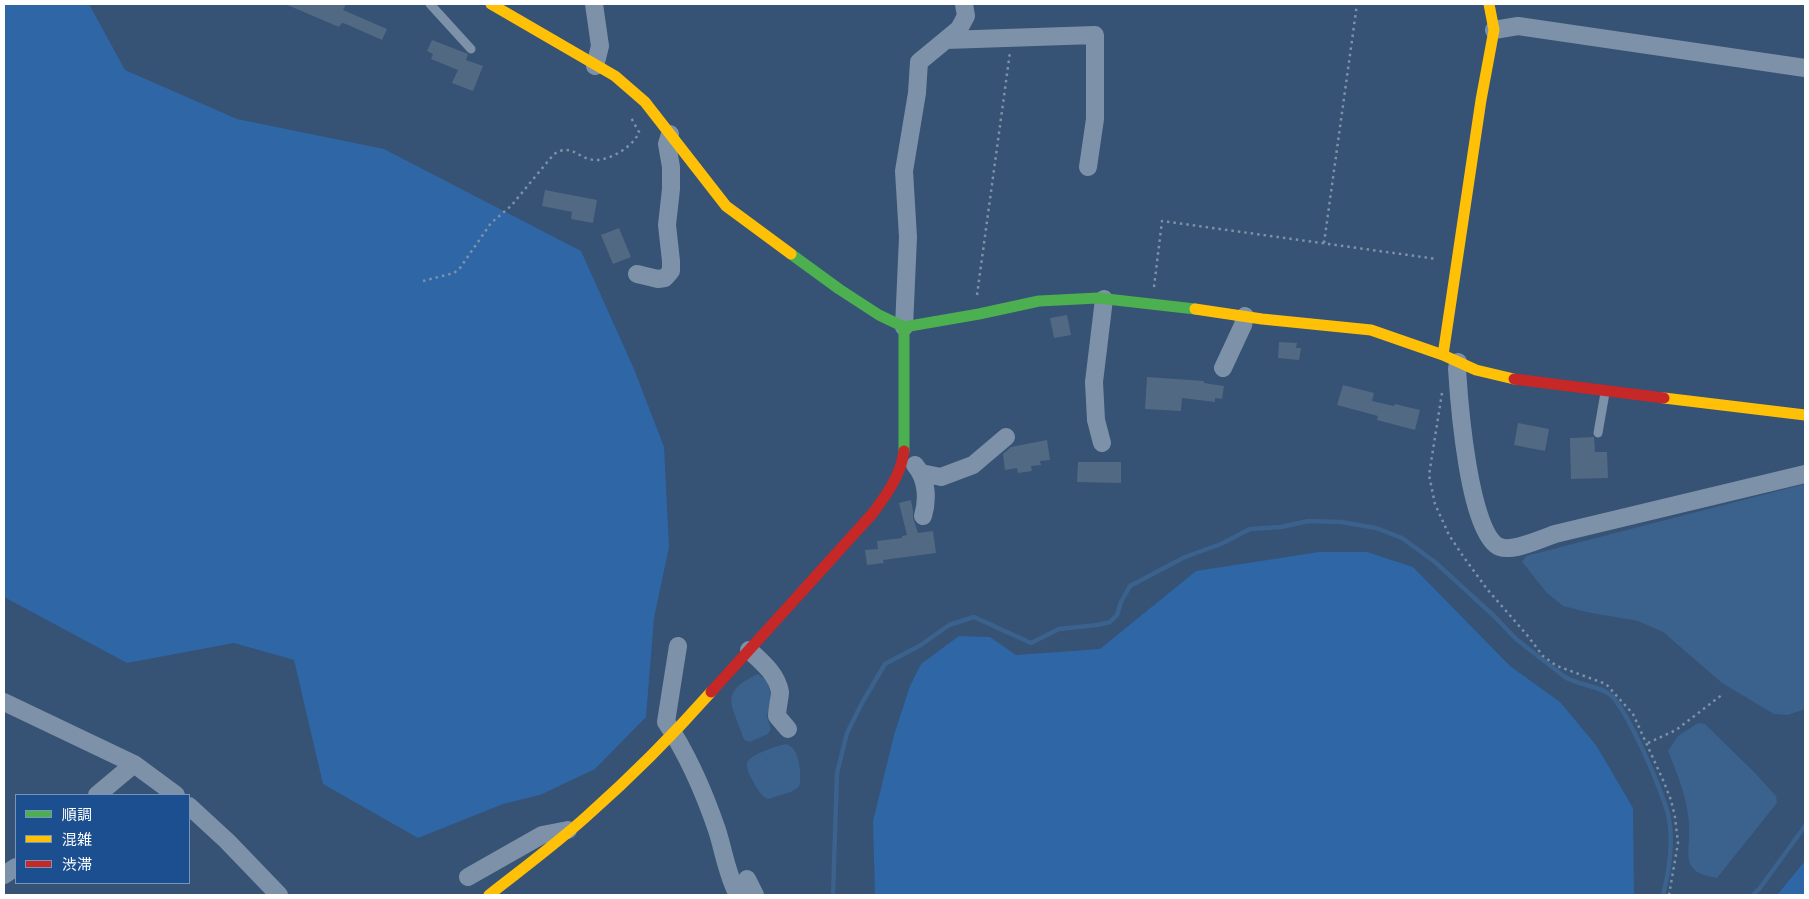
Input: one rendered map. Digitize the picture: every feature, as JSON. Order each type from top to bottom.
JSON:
[{"type":"street","points":[[491,4],[614,76],[645,102],[726,206],[839,289],[879,315],[904,327],[975,315],[1039,301],[1104,299],[1371,330],[1494,376],[1805,415]]},
{"type":"street","points":[[594,4],[600,46],[595,66]]},
{"type":"street","points":[[489,895],[571,829],[636,771],[673,734],[873,514],[889,491],[902,466],[905,445],[904,327],[908,237],[904,171],[917,93],[919,62],[959,29],[966,16],[964,4]]},
{"type":"street","points":[[1489,4],[1494,30],[1481,100],[1458,262],[1451,359],[1456,369],[1460,413],[1473,497],[1480,522],[1492,542],[1498,547],[1505,549],[1520,546],[1555,534],[1805,474]]},
{"type":"street","points":[[1494,30],[1518,26],[1805,68]]},
{"type":"street","points":[[946,40],[1094,35],[1095,119],[1088,167]]},
{"type":"street","points":[[637,274],[658,279],[665,278],[671,271],[667,225],[671,189],[671,167],[667,144],[670,134]]},
{"type":"street","points":[[1102,443],[1096,420],[1094,382],[1104,299]]},
{"type":"street","points":[[1223,368],[1244,325],[1245,316]]},
{"type":"street","points":[[921,473],[942,477],[972,465],[1006,437]]},
{"type":"street","points":[[903,460],[916,465],[921,473],[927,494],[927,503],[923,516]]},
{"type":"street","points":[[678,646],[666,722],[686,756],[707,804],[733,885],[738,895]]},
{"type":"street","points":[[749,650],[768,668],[777,684],[780,694],[777,704],[777,716],[788,729]]},
{"type":"street","points":[[4,702],[134,764],[175,794]]},
{"type":"street","points":[[98,794],[134,764]]},
{"type":"street","points":[[190,807],[227,841],[279,895]]},
{"type":"street","points":[[468,877],[542,835],[571,829]]},
{"type":"street","points":[[4,874],[15,868]]},
{"type":"lane","points":[[430,4],[471,49]]},
{"type":"lane","points":[[1598,433],[1606,390]]},
{"type":"path","points":[[1324,243],[1357,4]]},
{"type":"path","points":[[975,315],[1012,38]]},
{"type":"path","points":[[423,281],[454,273],[460,268],[491,223],[511,206],[554,154],[561,150],[571,150],[593,160],[601,159],[620,151],[636,140],[640,132],[629,115]]},
{"type":"path","points":[[1152,305],[1162,221],[1458,262]]},
{"type":"path","points":[[1442,392],[1429,475],[1435,504],[1449,535],[1486,589],[1543,656],[1556,666],[1606,684],[1633,714],[1648,743],[1671,800],[1675,817],[1678,844],[1669,895]]},
{"type":"path","points":[[1648,743],[1676,730],[1723,694]]},
{"type":"shaded area","points":[[4,4],[89,4],[125,70],[237,119],[384,149],[581,251],[634,369],[664,447],[669,547],[654,618],[646,717],[595,769],[540,795],[503,804],[418,838],[323,784],[294,660],[234,643],[127,663],[4,597]]},
{"type":"shaded area","points":[[1805,484],[1805,709],[1788,715],[1774,714],[1722,683],[1663,632],[1638,621],[1563,606],[1547,593],[1522,562],[1526,556]]},
{"type":"shaded area","points":[[1319,552],[1367,552],[1413,567],[1510,666],[1560,702],[1596,745],[1633,808],[1634,895],[875,895],[873,821],[894,735],[910,686],[921,664],[959,636],[990,637],[1016,655],[1100,649],[1196,571]]},
{"type":"shaded area","points":[[758,674],[766,680],[769,687],[771,697],[767,717],[771,729],[768,734],[750,742],[744,740],[731,701],[732,694],[737,688]]},
{"type":"shaded area","points":[[1698,723],[1705,724],[1754,772],[1776,796],[1777,803],[1717,878],[1694,870],[1690,864],[1688,852],[1689,826],[1686,804],[1668,751],[1678,736]]},
{"type":"shaded area","points":[[786,744],[793,748],[799,762],[799,787],[791,792],[768,799],[756,787],[747,768],[747,763],[758,754]]},
{"type":"shaded area","points":[[1805,861],[1805,895],[1777,895]]},
{"type":"building","points":[[285,4],[346,4],[343,10],[387,29],[382,40],[346,24],[342,23],[339,27]]},
{"type":"building","points":[[432,40],[468,54],[466,60],[483,66],[473,91],[452,83],[458,70],[431,59],[433,54],[427,51]]},
{"type":"building","points":[[545,190],[597,200],[593,223],[571,219],[572,212],[542,206]]},
{"type":"building","points":[[619,228],[631,257],[613,264],[601,235]]},
{"type":"building","points":[[1067,315],[1071,335],[1054,338],[1050,318]]},
{"type":"building","points":[[1279,342],[1297,343],[1296,348],[1301,348],[1299,360],[1278,358]]},
{"type":"building","points":[[1147,377],[1204,381],[1204,383],[1224,386],[1222,399],[1215,398],[1215,402],[1182,398],[1181,411],[1145,409]]},
{"type":"building","points":[[1343,385],[1374,393],[1372,401],[1420,410],[1415,430],[1377,420],[1378,416],[1337,405]]},
{"type":"building","points":[[1518,423],[1549,429],[1545,451],[1514,445]]},
{"type":"building","points":[[1594,437],[1595,452],[1607,452],[1608,478],[1571,479],[1570,438]]},
{"type":"building","points":[[1047,440],[1050,460],[1040,461],[1041,465],[1031,466],[1032,471],[1018,473],[1017,468],[1005,470],[1003,454],[1011,447]]},
{"type":"building","points":[[1078,462],[1121,462],[1121,483],[1077,482]]},
{"type":"building","points":[[911,500],[913,518],[918,533],[933,531],[936,553],[883,560],[884,563],[867,565],[865,550],[878,549],[877,541],[902,538],[902,536],[907,535],[899,503]]},
{"type":"waterway","points":[[833,895],[837,773],[847,733],[885,664],[921,645],[949,625],[974,617],[1031,643],[1059,629],[1110,622],[1117,615],[1121,602],[1130,586],[1185,557],[1221,544],[1250,529],[1281,527],[1308,521],[1341,522],[1376,528],[1402,538],[1435,562],[1494,616],[1516,639],[1565,677],[1603,690],[1615,700],[1644,752],[1661,792],[1669,819],[1670,857],[1663,895]]},
{"type":"waterway","points":[[1753,895],[1805,826]]},
{"type":"traffic: fast","points":[[791,254],[879,315],[904,327],[1039,301],[1098,298],[1195,309]]},
{"type":"traffic: fast","points":[[904,327],[904,451]]},
{"type":"traffic: slow","points":[[491,4],[615,76],[645,102],[726,206],[791,254]]},
{"type":"traffic: slow","points":[[1443,355],[1481,100],[1494,30],[1489,4]]},
{"type":"traffic: slow","points":[[1195,309],[1262,319],[1371,330],[1443,355],[1476,370],[1514,379]]},
{"type":"traffic: slow","points":[[1664,398],[1805,415]]},
{"type":"traffic: slow","points":[[489,895],[563,836],[603,801],[651,756],[711,692]]},
{"type":"traffic: jam","points":[[1514,379],[1664,398]]},
{"type":"traffic: jam","points":[[711,692],[873,513],[897,476],[904,451]]}]
